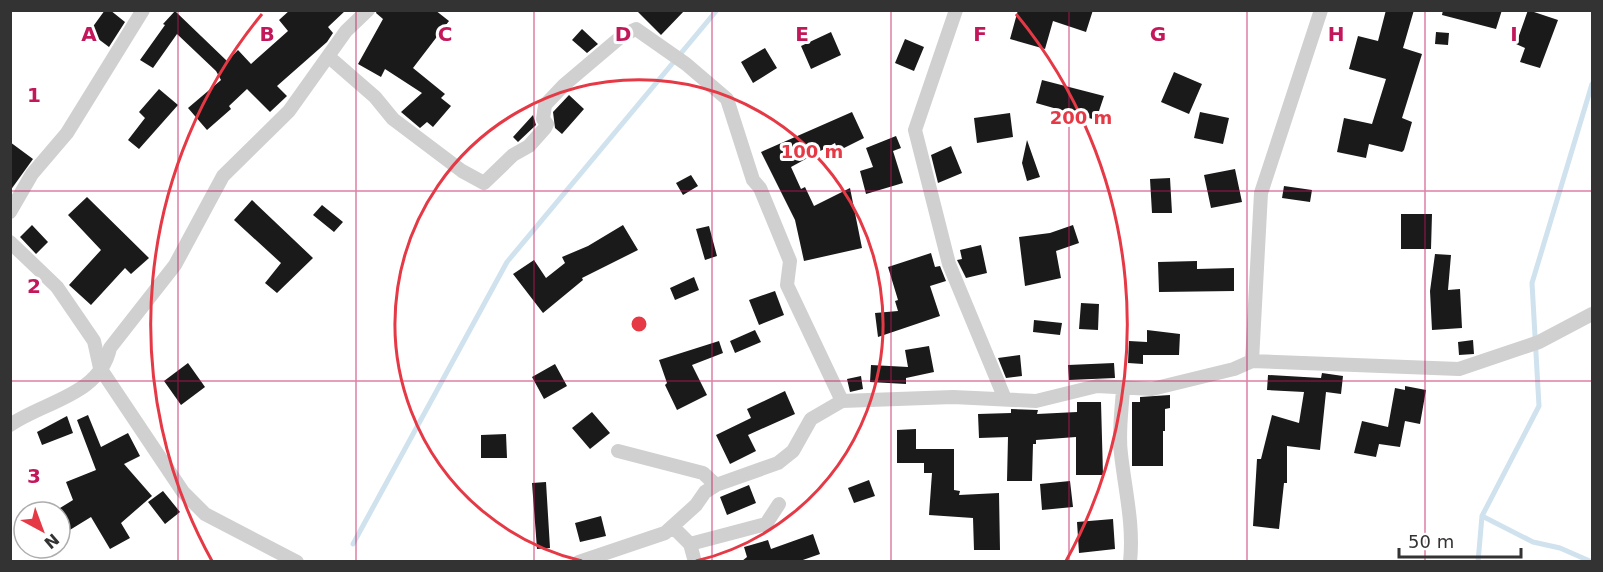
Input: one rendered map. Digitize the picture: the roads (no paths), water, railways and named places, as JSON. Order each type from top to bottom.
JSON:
[{"type":"street","points":[[10,212],[32,174],[67,133],[143,10]]},
{"type":"street","points":[[10,425],[27,413],[56,403],[87,386],[108,360],[111,348],[175,265],[223,176],[289,111],[346,31],[368,10]]},
{"type":"street","points":[[956,10],[915,130],[949,264],[1005,399]]},
{"type":"street","points":[[1252,361],[1261,193],[1321,10]]},
{"type":"street","points":[[329,57],[375,97],[393,119],[462,171],[484,183],[513,155],[529,146],[545,128],[547,124],[543,119],[545,105],[564,85],[623,35],[636,29],[686,64],[727,99],[753,180],[760,188],[790,261],[788,285],[843,401]]},
{"type":"street","points":[[10,242],[57,287],[94,341],[100,368],[183,492],[205,514],[297,561]]},
{"type":"street","points":[[579,561],[665,533],[696,506],[705,492],[716,485],[778,463],[793,451],[811,419],[843,401],[953,397],[1036,400],[1096,386],[1152,389],[1234,369],[1252,361],[1459,369],[1539,342],[1593,314]]},
{"type":"street","points":[[1123,388],[1120,452],[1128,498],[1130,561]]},
{"type":"street","points":[[618,451],[703,472],[716,485]]},
{"type":"street","points":[[690,544],[766,524],[779,504]]},
{"type":"street","points":[[674,527],[690,544],[694,561]]},
{"type":"waterway","points":[[353,544],[507,262],[717,10]]},
{"type":"waterway","points":[[1478,562],[1482,516],[1539,406],[1532,283],[1592,84]]},
{"type":"waterway","points":[[1482,516],[1533,542],[1560,548],[1592,562]]}]
